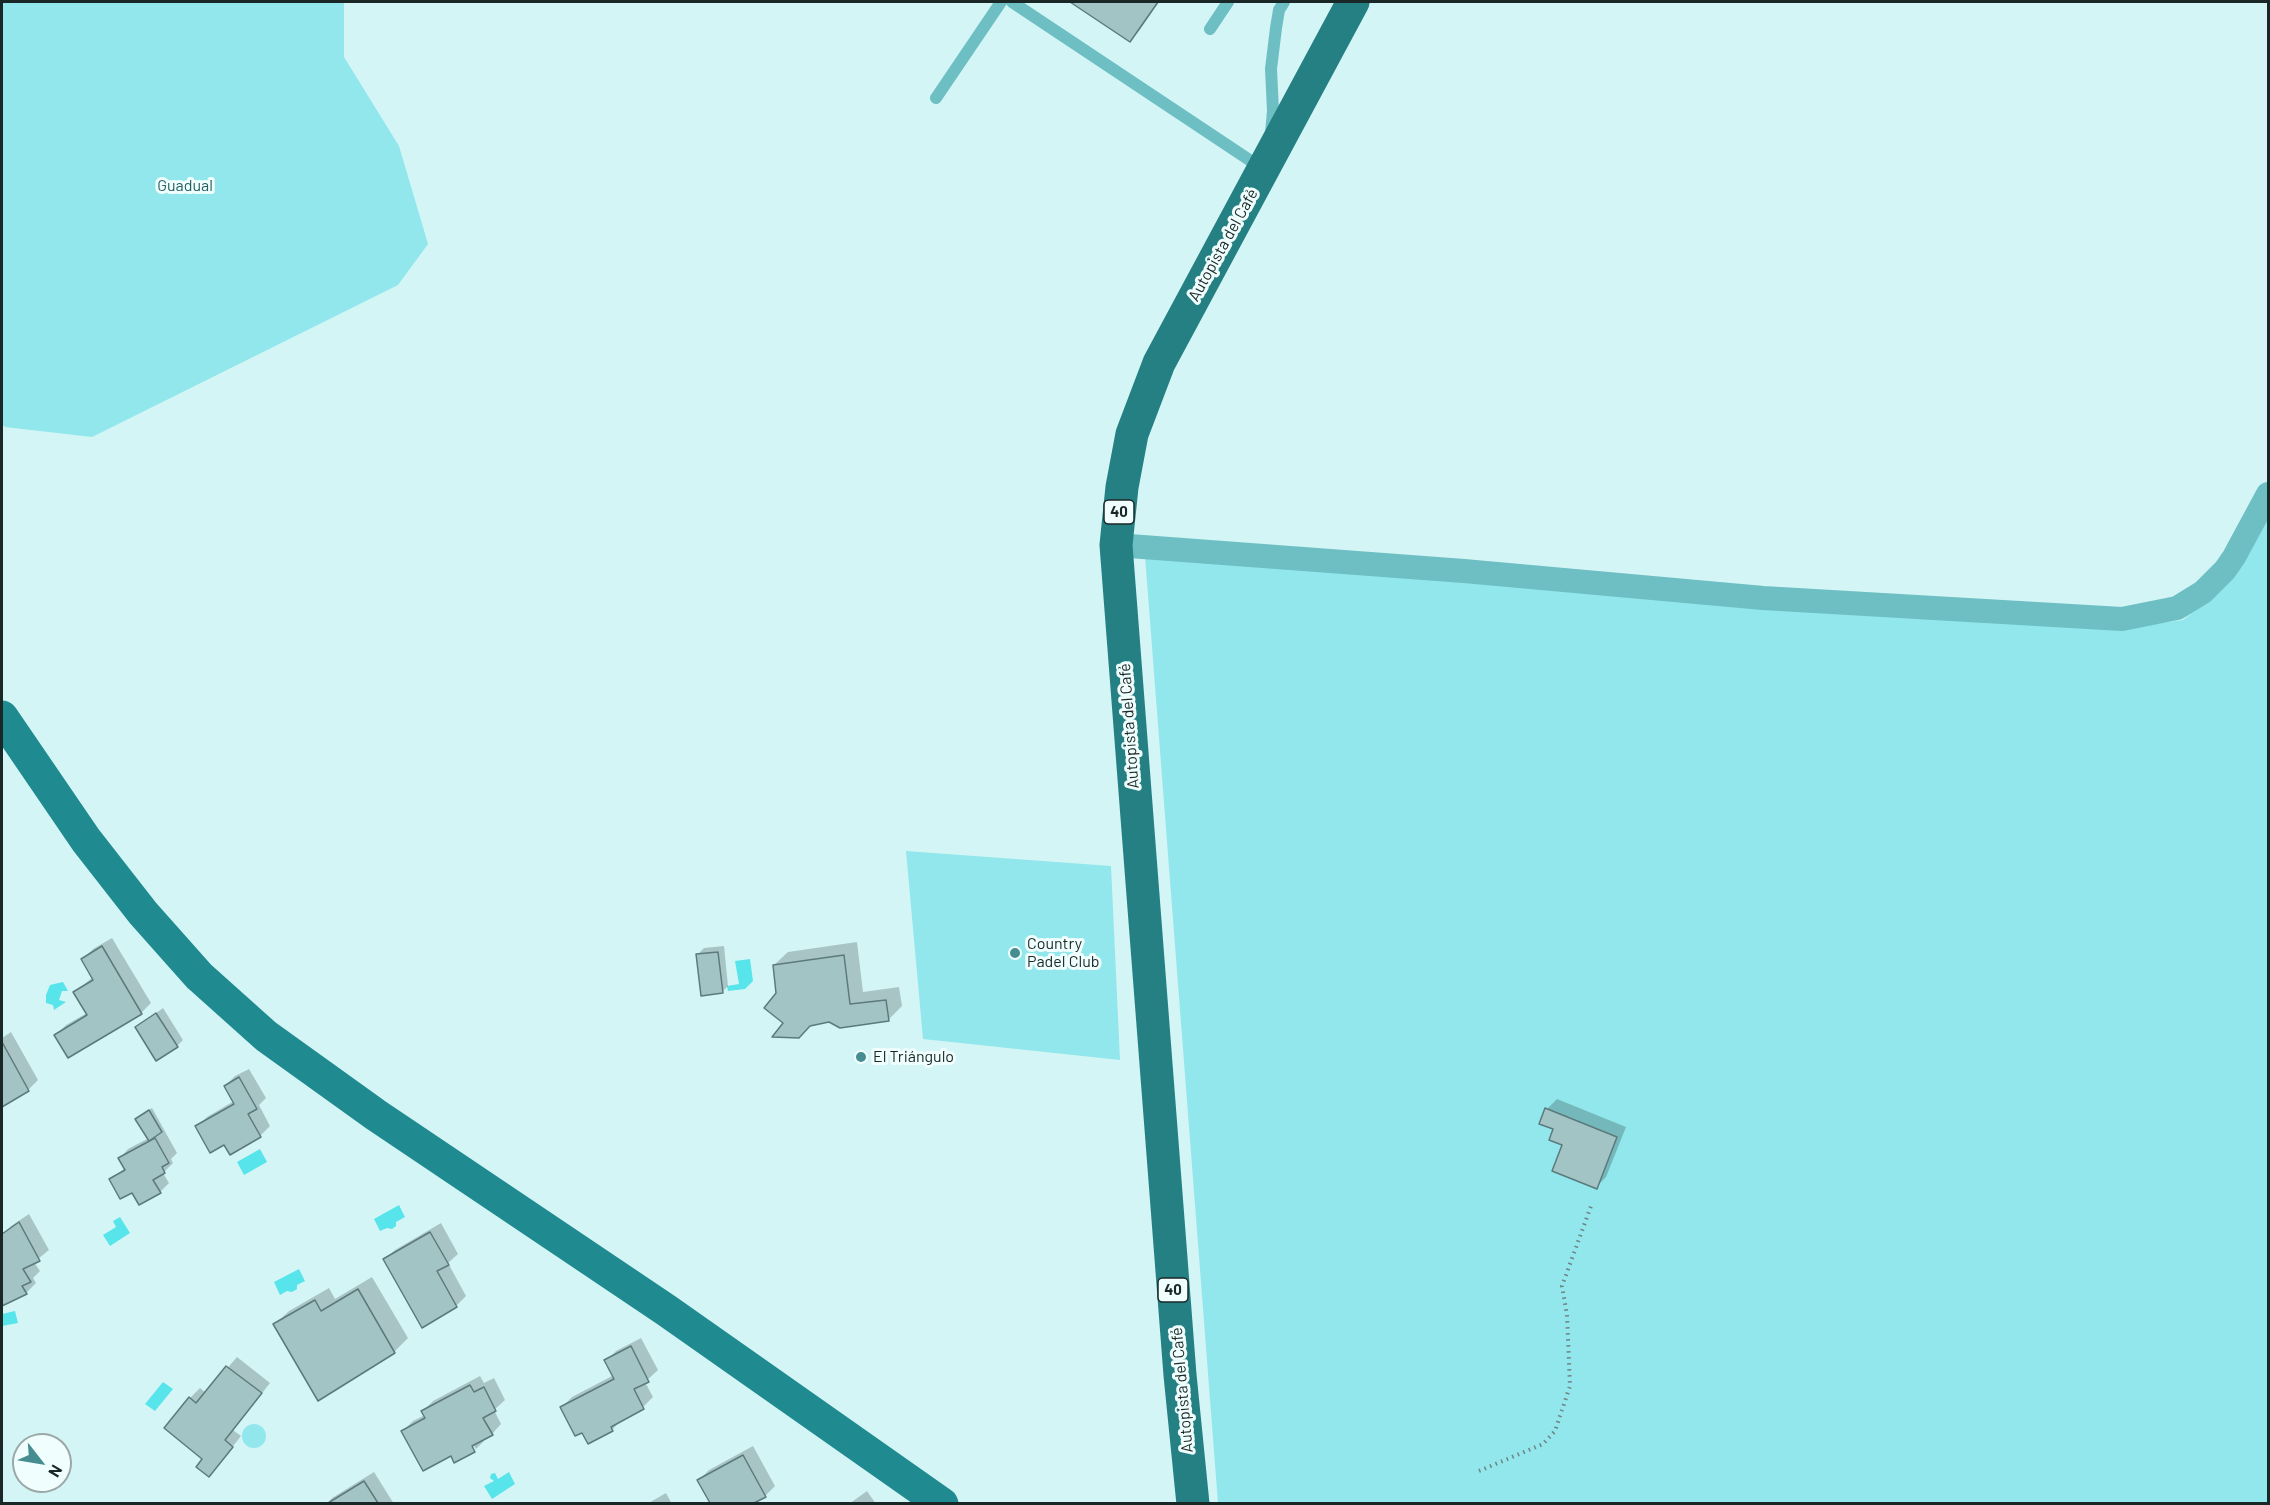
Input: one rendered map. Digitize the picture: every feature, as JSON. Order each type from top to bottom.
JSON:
[{"type":"highway","name":"Autopista del Café","points":[[1193,1503],[1180,1375],[1116,545],[1122,487],[1132,435],[1159,363],[1353,2]]},
{"type":"main road","points":[[2,717],[86,840],[143,913],[199,976],[266,1036],[376,1115],[666,1310],[942,1503]]},
{"type":"street","points":[[1116,545],[1464,571],[1763,598],[2122,619],[2177,608],[2203,592],[2234,557],[2268,494]]},
{"type":"lane","points":[[936,98],[1001,2]]},
{"type":"lane","points":[[1012,2],[1267,165],[1273,111],[1271,69],[1282,6],[1268,2]]},
{"type":"lane","points":[[1210,29],[1228,2]]},
{"type":"path","points":[[1479,1471],[1543,1444],[1556,1431],[1570,1386],[1567,1315],[1562,1286],[1591,1206]]},
{"type":"green space","name":"Guadual","points":[[3,2],[344,2],[344,57],[399,146],[428,244],[398,285],[92,437],[5,427],[2,424]]},
{"type":"green space","points":[[2268,512],[2268,1503],[1218,1503],[1145,556],[2120,629],[2183,620],[2206,602]]},
{"type":"green space","name":"Country Padel Club","points":[[906,851],[1111,866],[1120,1060],[923,1039]]},
{"type":"green space","points":[[254,1424],[263,1427],[266,1436],[263,1445],[254,1448],[245,1445],[242,1436],[245,1427]]},
{"type":"shaded area","points":[[750,959],[753,981],[745,989],[728,991],[727,986],[739,984],[735,961]]},
{"type":"shaded area","points":[[63,982],[68,991],[62,991],[59,1000],[66,1002],[54,1010],[53,1005],[46,1003],[46,995],[50,985]]},
{"type":"shaded area","points":[[260,1149],[267,1162],[244,1175],[237,1162]]},
{"type":"shaded area","points":[[399,1205],[405,1217],[396,1222],[396,1226],[392,1229],[387,1228],[380,1231],[374,1219]]},
{"type":"shaded area","points":[[120,1217],[130,1233],[110,1246],[103,1235],[116,1227],[113,1221]]},
{"type":"shaded area","points":[[299,1269],[305,1281],[297,1285],[297,1289],[292,1292],[287,1291],[280,1295],[274,1282]]},
{"type":"shaded area","points":[[15,1311],[18,1323],[2,1326],[2,1314]]},
{"type":"shaded area","points":[[163,1382],[173,1389],[155,1411],[145,1404]]},
{"type":"shaded area","points":[[509,1472],[515,1484],[492,1499],[484,1486],[494,1481],[490,1478],[491,1474],[495,1473],[498,1479]]},
{"type":"building","points":[[1070,2],[1158,2],[1130,42]]},
{"type":"building","points":[[102,946],[142,1014],[68,1058],[54,1035],[87,1015],[73,992],[93,980],[81,959]]},
{"type":"building","points":[[718,952],[723,993],[701,996],[696,954]]},
{"type":"building","points":[[844,955],[850,1004],[886,1000],[889,1021],[840,1028],[829,1022],[810,1026],[799,1038],[772,1037],[783,1023],[764,1008],[776,993],[773,965]]},
{"type":"building","points":[[156,1013],[178,1047],[156,1061],[135,1027]]},
{"type":"building","points":[[2,1042],[29,1091],[2,1107]]},
{"type":"building","points":[[239,1077],[257,1109],[248,1114],[261,1137],[230,1155],[224,1145],[210,1153],[195,1126],[234,1104],[224,1086]]},
{"type":"building","points":[[1545,1108],[1617,1137],[1597,1189],[1552,1171],[1562,1145],[1549,1140],[1553,1129],[1539,1124]]},
{"type":"building","points":[[149,1110],[162,1132],[149,1141],[135,1119]]},
{"type":"building","points":[[155,1138],[169,1163],[162,1167],[165,1173],[153,1180],[161,1193],[139,1205],[132,1193],[120,1199],[109,1179],[125,1170],[118,1158]]},
{"type":"building","points":[[19,1222],[40,1261],[23,1269],[31,1282],[22,1286],[27,1294],[2,1306],[2,1234]]},
{"type":"building","points":[[430,1232],[449,1265],[437,1271],[457,1307],[422,1328],[383,1259]]},
{"type":"building","points":[[358,1289],[395,1353],[318,1401],[273,1324],[315,1300],[321,1311]]},
{"type":"building","points":[[631,1346],[649,1382],[634,1389],[644,1409],[611,1427],[613,1431],[588,1444],[582,1433],[575,1436],[560,1407],[614,1379],[604,1360]]},
{"type":"building","points":[[226,1366],[262,1393],[225,1440],[233,1447],[209,1477],[196,1467],[202,1459],[164,1428],[189,1397],[196,1403]]},
{"type":"building","points":[[470,1385],[474,1392],[484,1387],[496,1411],[483,1418],[493,1435],[472,1446],[475,1452],[454,1463],[451,1456],[423,1471],[401,1431],[425,1418],[421,1411]]},
{"type":"building","points":[[743,1455],[766,1497],[754,1503],[710,1503],[697,1480]]},
{"type":"building","points":[[364,1481],[378,1503],[328,1503]]},
{"type":"place","name":"Country Padel Club","points":[[1015,953]]},
{"type":"place","name":"El Triángulo","points":[[861,1057]]}]
